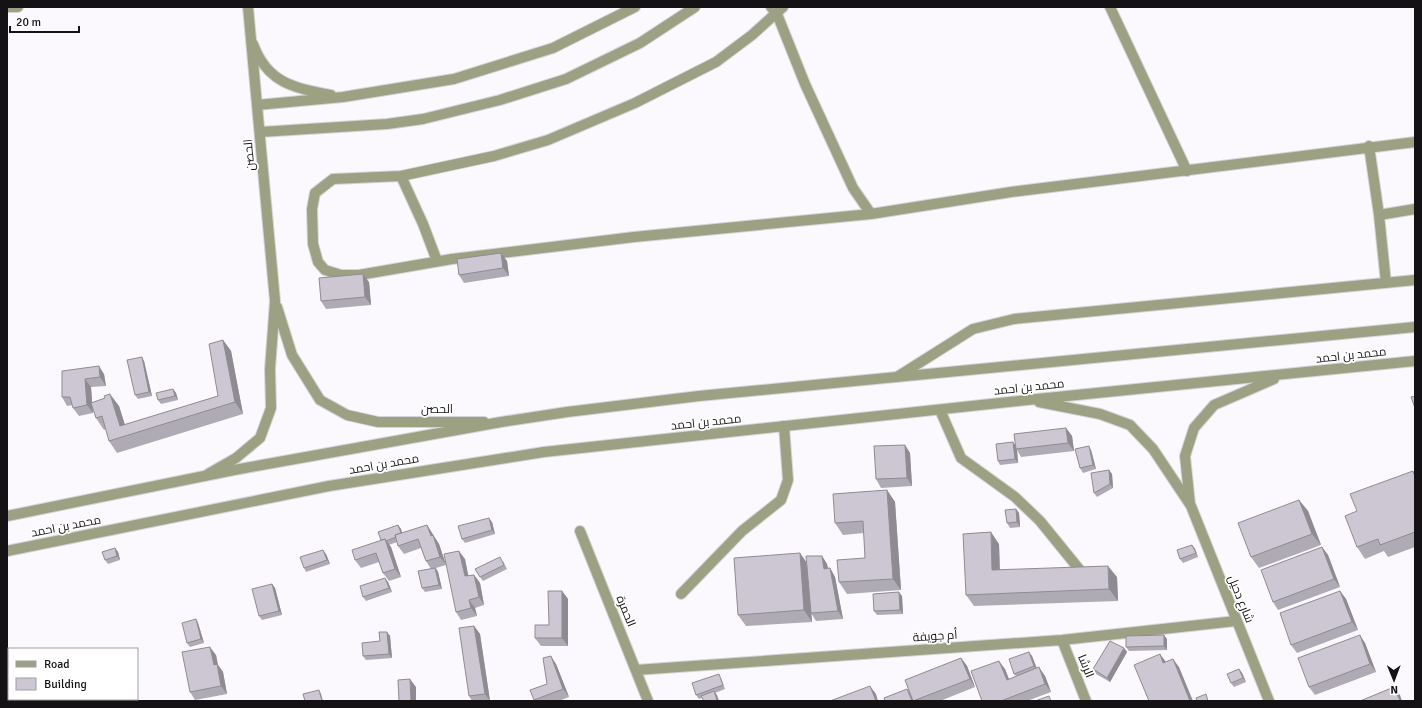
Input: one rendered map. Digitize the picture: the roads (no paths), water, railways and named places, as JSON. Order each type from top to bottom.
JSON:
[{"type":"street","points":[[7,7],[18,7]]},
{"type":"street","name":"الحصن","points":[[204,477],[236,458],[260,438],[271,408],[270,369],[276,301],[248,7]]},
{"type":"street","points":[[257,105],[343,97],[454,79],[516,61],[553,48],[635,7]]},
{"type":"street","points":[[260,132],[388,124],[423,119],[500,100],[566,79],[640,43],[695,7]]},
{"type":"street","points":[[1110,7],[1186,171]]},
{"type":"street","points":[[871,214],[853,188],[805,84],[777,9],[716,62],[635,103],[548,140],[494,156],[401,176],[333,179],[315,192],[312,209],[313,244],[318,262],[325,270],[336,273],[359,275],[437,262],[634,237],[871,214],[1011,192],[1186,171],[1369,146],[1415,142]]},
{"type":"street","points":[[251,40],[256,54],[263,64],[272,74],[285,84],[300,89],[343,97]]},
{"type":"street","points":[[1369,146],[1379,215],[1386,283]]},
{"type":"street","points":[[401,176],[423,224],[437,262]]},
{"type":"street","points":[[1379,215],[1415,209]]},
{"type":"street","points":[[897,377],[973,329],[1008,320],[1415,280]]},
{"type":"street","name":"الحصن","points":[[276,301],[292,355],[297,366],[320,400],[347,415],[378,422],[501,422]]},
{"type":"street","name":"محمد بن احمد","points":[[7,516],[204,477],[501,422],[698,396],[1415,328]]},
{"type":"street","name":"محمد بن احمد","points":[[7,551],[329,486],[544,452],[1027,400],[1415,361]]},
{"type":"street","name":"شارع دحيل","points":[[1191,506],[1185,456],[1194,428],[1214,405],[1282,375]]},
{"type":"street","name":"شارع دحيل","points":[[1027,400],[1100,414],[1130,425],[1153,449],[1191,506],[1269,701]]},
{"type":"street","points":[[940,410],[961,458],[1020,501],[1040,520],[1079,569]]},
{"type":"street","points":[[681,594],[742,531],[781,500],[788,480],[784,426]]},
{"type":"street","name":"الحمرة","points":[[580,531],[648,701]]},
{"type":"street","name":"أم جويفة","points":[[636,670],[1062,640],[1236,621]]},
{"type":"street","name":"الرشا","points":[[1062,640],[1086,701]]}]
